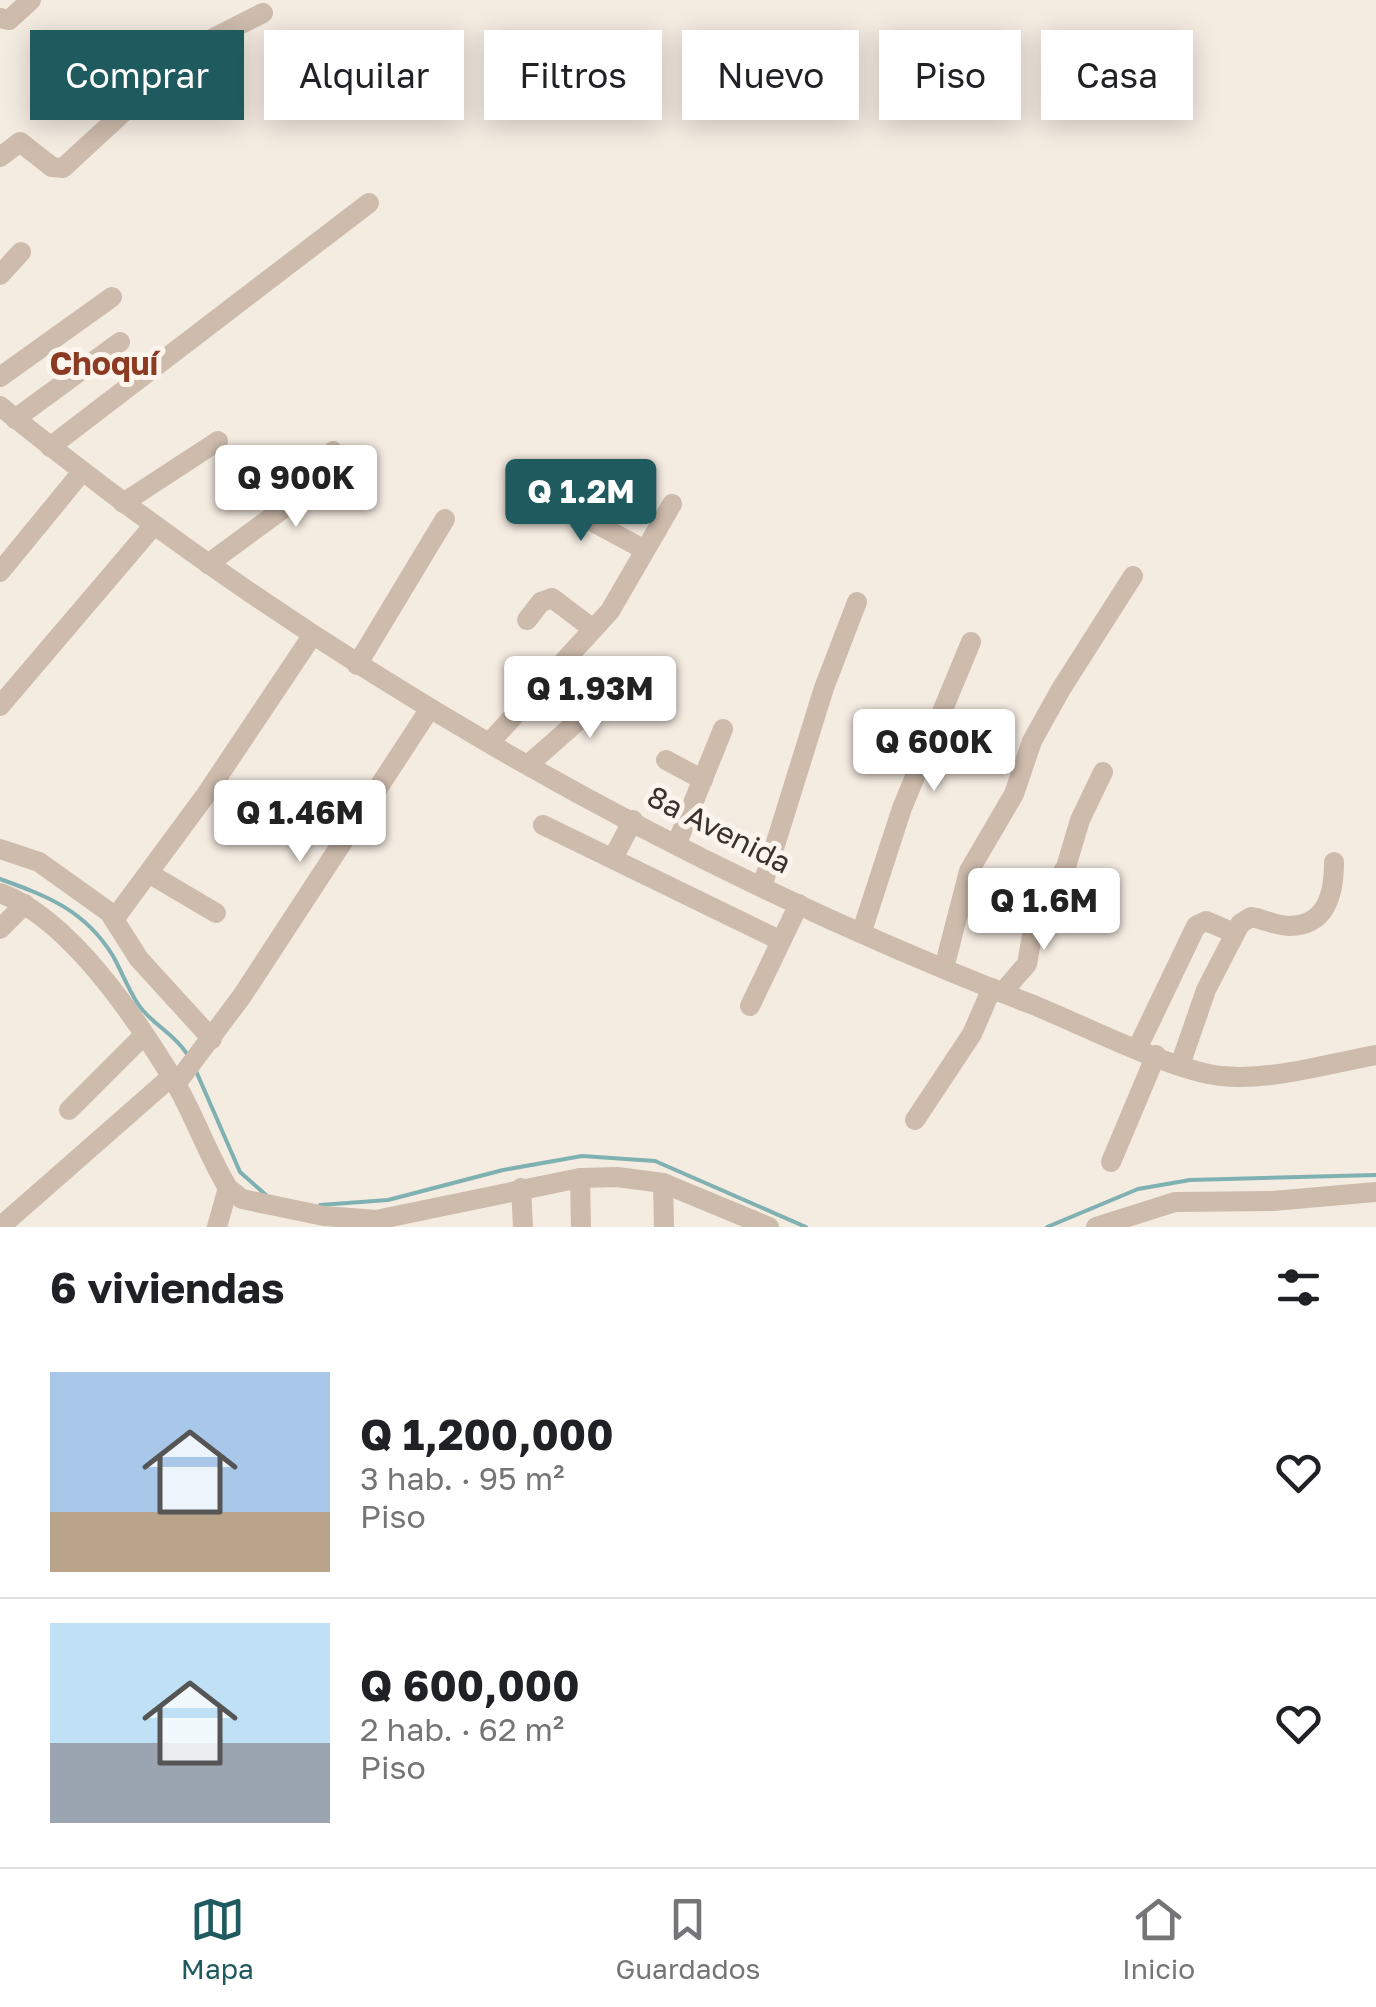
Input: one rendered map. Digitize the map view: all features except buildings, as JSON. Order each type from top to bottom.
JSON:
[{"type":"street","points":[[0,18],[9,20],[31,0]]},
{"type":"street","points":[[0,157],[20,142],[52,166],[64,168],[192,49],[263,13]]},
{"type":"street","points":[[50,448],[369,202]]},
{"type":"street","points":[[0,274],[21,252]]},
{"type":"street","points":[[0,377],[112,296]]},
{"type":"street","points":[[8,412],[120,342]]},
{"type":"street","name":"8a Avenida","points":[[8,412],[154,525],[357,665],[529,764],[800,904],[997,991],[1180,1065],[1218,1076],[1242,1077],[1376,1055]]},
{"type":"street","points":[[124,503],[218,441]]},
{"type":"street","points":[[208,564],[310,489],[333,451]]},
{"type":"street","points":[[0,572],[81,472]]},
{"type":"street","points":[[542,494],[645,550]]},
{"type":"street","points":[[490,742],[610,610],[672,504]]},
{"type":"street","points":[[357,665],[409,571],[445,518]]},
{"type":"street","points":[[0,706],[154,525]]},
{"type":"street","points":[[944,968],[969,871],[1014,794],[1032,742],[1061,689],[1132,576]]},
{"type":"street","points":[[527,620],[541,602],[552,598],[593,629]]},
{"type":"street","points":[[762,886],[824,688],[857,602]]},
{"type":"street","points":[[115,918],[150,874],[312,636]]},
{"type":"street","points":[[862,931],[902,808],[971,642]]},
{"type":"street","points":[[529,764],[621,683]]},
{"type":"street","points":[[0,1227],[177,1077],[209,1043],[430,710]]},
{"type":"street","points":[[677,843],[723,728]]},
{"type":"street","points":[[666,760],[703,780]]},
{"type":"street","points":[[914,1120],[997,991],[1040,894],[1066,867],[1080,820],[1102,772]]},
{"type":"street","points":[[613,858],[633,820]]},
{"type":"street","points":[[543,825],[781,941]]},
{"type":"street","points":[[0,849],[39,862],[115,918],[139,960],[209,1043]]},
{"type":"street","points":[[1180,1065],[1206,990],[1234,933],[1251,917],[1292,926],[1319,914],[1333,894],[1334,862]]},
{"type":"street","points":[[150,874],[216,913]]},
{"type":"street","points":[[0,893],[25,904],[64,934],[177,1077],[228,1188],[242,1198],[376,1223],[580,1178],[663,1183],[743,1221],[769,1227]]},
{"type":"street","points":[[0,929],[25,904]]},
{"type":"street","points":[[750,1006],[800,904]]},
{"type":"street","points":[[1111,1162],[1147,1051],[1196,926],[1206,921],[1234,933]]},
{"type":"street","points":[[68,1110],[143,1036]]},
{"type":"street","points":[[580,1178],[580,1227]]},
{"type":"street","points":[[663,1183],[664,1227]]},
{"type":"street","points":[[218,1227],[228,1188]]},
{"type":"street","points":[[521,1188],[523,1227]]},
{"type":"street","points":[[1096,1227],[1135,1221],[1175,1202],[1274,1201],[1376,1192]]},
{"type":"waterway","points":[[0,879],[49,899],[90,927],[113,956],[143,1011],[187,1054]]},
{"type":"waterway","points":[[196,1071],[240,1172],[266,1195]]},
{"type":"waterway","points":[[320,1205],[388,1200],[503,1170],[582,1156],[655,1161],[806,1227]]},
{"type":"waterway","points":[[1047,1227],[1138,1189],[1190,1180],[1376,1175]]},
{"type":"district","name":"Choquí","points":[[104,364]]}]
